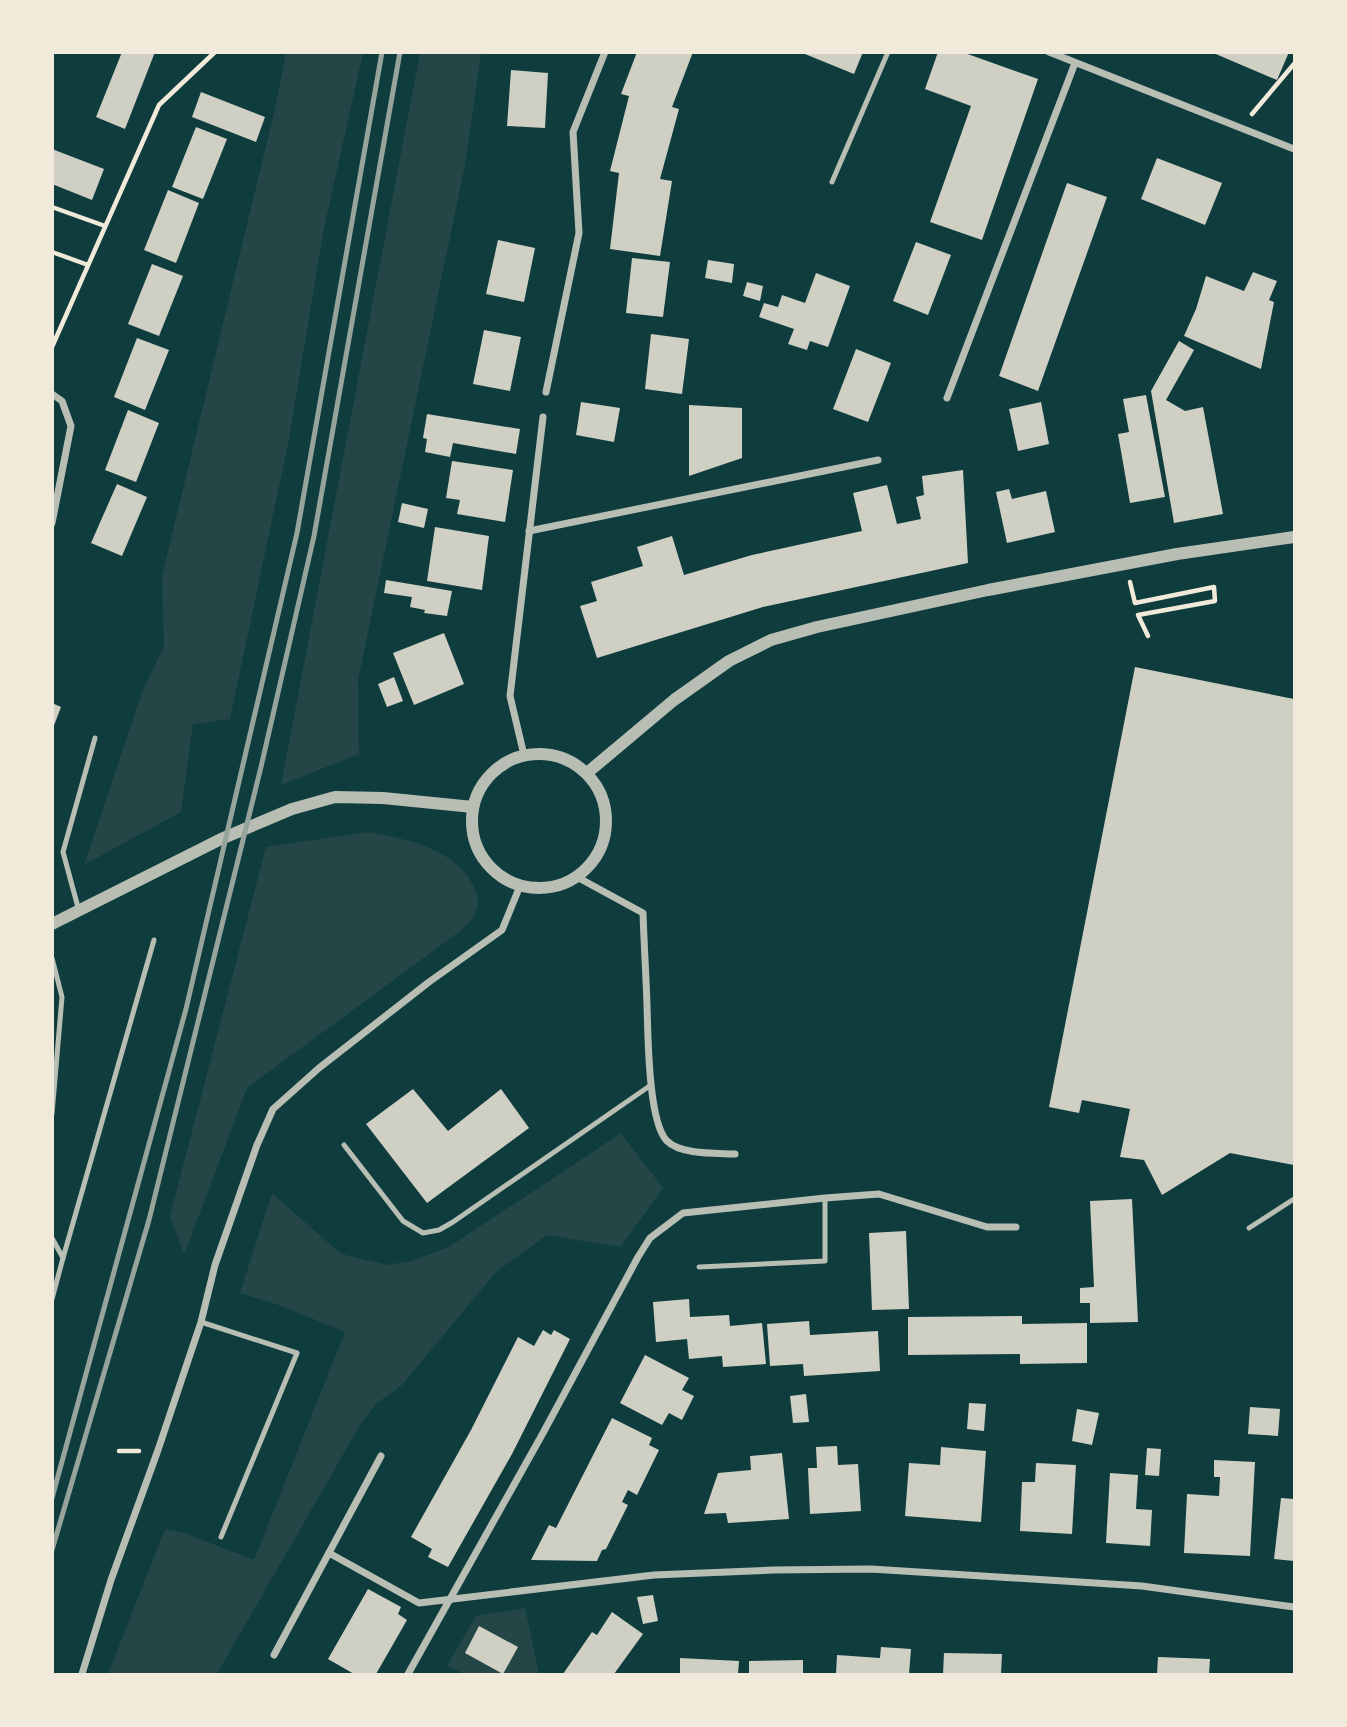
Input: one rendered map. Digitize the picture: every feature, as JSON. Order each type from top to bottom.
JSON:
[{"type":"street","points":[[545,392],[579,233],[573,132],[605,52]]},
{"type":"street","points":[[1049,52],[1294,149]]},
{"type":"street","points":[[947,398],[1074,63]]},
{"type":"street","points":[[52,394],[62,401],[71,426],[52,523]]},
{"type":"street","points":[[524,755],[510,696],[542,417]]},
{"type":"street","points":[[529,531],[878,460]]},
{"type":"street","points":[[587,773],[674,700],[729,661],[771,640],[817,627],[988,590],[1177,554],[1294,537]]},
{"type":"street","points":[[551,754],[577,764],[598,786],[604,802],[607,819],[600,852],[590,866],[564,884],[535,888],[520,886],[502,877],[487,863],[470,828],[473,807],[480,789],[491,773],[506,762],[524,755],[551,754]]},
{"type":"street","points":[[52,924],[221,839],[292,808],[335,797],[473,807]]},
{"type":"street","points":[[577,877],[643,914],[651,1085],[657,1121],[667,1141],[683,1149],[703,1153],[735,1154]]},
{"type":"street","points":[[82,1675],[111,1580],[201,1322],[215,1265],[257,1145],[273,1109],[407,999],[502,930],[520,886]]},
{"type":"street","points":[[408,1675],[638,1257],[650,1238],[683,1213],[879,1194],[986,1227],[1016,1227]]},
{"type":"street","points":[[274,1655],[381,1456]]},
{"type":"street","points":[[329,1553],[419,1603],[654,1575],[871,1569],[1142,1586],[1294,1607]]},
{"type":"lane","points":[[832,182],[888,52]]},
{"type":"lane","points":[[79,911],[63,852],[95,738]]},
{"type":"lane","points":[[52,1299],[154,940]]},
{"type":"lane","points":[[52,958],[62,997],[52,1114]]},
{"type":"lane","points":[[344,1145],[403,1221],[423,1233],[439,1230],[651,1085]]},
{"type":"lane","points":[[699,1267],[825,1261],[825,1198]]},
{"type":"lane","points":[[1249,1228],[1294,1199]]},
{"type":"lane","points":[[52,1238],[64,1258]]},
{"type":"lane","points":[[201,1322],[297,1353],[221,1537]]},
{"type":"path","points":[[52,347],[159,105],[215,52]]},
{"type":"path","points":[[1240,127],[1294,64]]},
{"type":"path","points":[[52,207],[105,226]]},
{"type":"path","points":[[52,252],[89,265]]},
{"type":"path","points":[[1126,564],[1135,603],[1214,587],[1216,601],[1138,615],[1147,636]]},
{"type":"shaded area","points":[[286,53],[363,53],[323,233],[289,439],[230,719],[193,724],[181,812],[84,865],[143,690],[164,646],[162,576],[273,117]]},
{"type":"shaded area","points":[[420,53],[481,53],[465,165],[358,680],[359,754],[281,785]]},
{"type":"shaded area","points":[[368,832],[428,847],[454,862],[465,872],[477,895],[475,913],[463,929],[247,1088],[184,1255],[170,1216],[266,847]]},
{"type":"shaded area","points":[[621,1133],[663,1188],[620,1247],[547,1235],[496,1272],[401,1386],[377,1403],[360,1425],[217,1674],[108,1674],[165,1529],[184,1533],[254,1560],[345,1332],[276,1304],[240,1293],[272,1193],[341,1254],[387,1265],[412,1261],[449,1247]]},
{"type":"shaded area","points":[[525,1608],[539,1674],[464,1674],[447,1666],[476,1616]]},
{"type":"building","points":[[122,52],[155,52],[125,129],[96,117]]},
{"type":"building","points":[[637,52],[693,52],[672,107],[679,109],[660,179],[672,181],[660,256],[610,249],[619,173],[610,171],[629,96],[621,94]]},
{"type":"building","points":[[800,52],[863,52],[854,74]]},
{"type":"building","points":[[938,52],[962,52],[1038,79],[982,240],[930,222],[971,106],[925,89]]},
{"type":"building","points":[[1211,52],[1289,52],[1277,80]]},
{"type":"building","points":[[511,70],[548,73],[545,128],[507,126]]},
{"type":"building","points":[[201,92],[265,117],[256,142],[192,117]]},
{"type":"building","points":[[196,127],[227,139],[203,199],[172,187]]},
{"type":"building","points":[[52,149],[104,169],[92,200],[52,184]]},
{"type":"building","points":[[1157,158],[1222,183],[1205,225],[1141,199]]},
{"type":"building","points":[[1067,183],[1107,197],[1038,391],[999,376]]},
{"type":"building","points":[[168,190],[199,203],[176,263],[144,250]]},
{"type":"building","points":[[498,240],[535,248],[524,302],[486,294]]},
{"type":"building","points":[[916,242],[951,255],[928,315],[893,301]]},
{"type":"building","points":[[632,258],[670,262],[663,317],[626,313]]},
{"type":"building","points":[[708,260],[734,264],[732,283],[705,278]]},
{"type":"building","points":[[152,264],[183,276],[159,336],[128,324]]},
{"type":"building","points":[[1253,272],[1277,281],[1269,300],[1274,302],[1261,369],[1184,336],[1206,276],[1244,291]]},
{"type":"building","points":[[816,273],[850,286],[828,347],[810,341],[807,350],[788,344],[794,329],[759,317],[764,303],[778,307],[782,295],[805,303]]},
{"type":"building","points":[[747,282],[763,286],[760,301],[743,296]]},
{"type":"building","points":[[484,330],[521,337],[510,391],[473,384]]},
{"type":"building","points":[[651,334],[689,339],[682,394],[645,389]]},
{"type":"building","points":[[137,338],[169,350],[145,410],[114,397]]},
{"type":"building","points":[[1179,341],[1194,350],[1166,400],[1185,411],[1203,407],[1223,514],[1174,523],[1151,391]]},
{"type":"building","points":[[856,349],[891,363],[868,422],[833,409]]},
{"type":"building","points":[[1146,395],[1165,497],[1130,503],[1118,434],[1129,432],[1123,399]]},
{"type":"building","points":[[581,402],[620,408],[614,442],[576,435]]},
{"type":"building","points":[[1041,402],[1049,444],[1018,451],[1009,409]]},
{"type":"building","points":[[689,405],[742,408],[742,458],[689,476]]},
{"type":"building","points":[[128,410],[159,423],[136,482],[105,470]]},
{"type":"building","points":[[427,414],[520,429],[516,454],[453,443],[450,457],[425,452],[427,439],[423,438]]},
{"type":"building","points":[[452,461],[513,470],[505,522],[457,514],[460,500],[446,498]]},
{"type":"building","points":[[963,470],[968,563],[763,607],[597,658],[580,606],[597,601],[591,582],[643,566],[637,547],[672,536],[684,575],[752,555],[862,531],[853,493],[887,485],[897,524],[921,519],[916,497],[924,495],[922,476]]},
{"type":"building","points":[[117,484],[147,497],[122,556],[91,543]]},
{"type":"building","points":[[1009,489],[1012,499],[1046,491],[1055,532],[1007,543],[996,492]]},
{"type":"building","points":[[402,503],[428,509],[424,528],[398,522]]},
{"type":"building","points":[[435,527],[489,536],[482,590],[427,581]]},
{"type":"building","points":[[386,580],[452,591],[447,616],[424,613],[425,610],[410,607],[412,597],[384,593]]},
{"type":"building","points":[[444,633],[464,684],[414,705],[393,653]]},
{"type":"building","points":[[1135,667],[1294,699],[1294,1165],[1230,1153],[1162,1195],[1144,1160],[1120,1157],[1130,1109],[1082,1100],[1079,1113],[1049,1107]]},
{"type":"building","points":[[394,677],[403,701],[387,707],[378,684]]},
{"type":"building","points":[[52,703],[61,707],[53,728],[52,728]]},
{"type":"building","points":[[413,1089],[448,1131],[501,1089],[529,1128],[427,1203],[366,1124]]},
{"type":"building","points":[[1132,1199],[1138,1322],[1090,1323],[1090,1303],[1080,1303],[1080,1288],[1094,1287],[1090,1201]]},
{"type":"building","points":[[906,1231],[909,1309],[872,1310],[869,1233]]},
{"type":"building","points":[[689,1299],[690,1317],[729,1315],[730,1326],[762,1323],[766,1364],[723,1367],[722,1356],[689,1359],[687,1339],[656,1342],[653,1302]]},
{"type":"building","points":[[1022,1316],[1022,1324],[1087,1323],[1087,1363],[1020,1364],[1020,1354],[908,1355],[908,1317]]},
{"type":"building","points":[[809,1321],[810,1335],[878,1331],[880,1371],[804,1376],[803,1364],[770,1366],[767,1324]]},
{"type":"building","points":[[543,1330],[551,1335],[554,1330],[570,1339],[512,1454],[448,1567],[428,1557],[432,1549],[411,1537],[471,1430],[518,1337],[534,1346]]},
{"type":"building","points":[[645,1355],[689,1378],[682,1390],[694,1396],[682,1420],[669,1413],[662,1425],[620,1403]]},
{"type":"building","points":[[806,1394],[809,1422],[793,1423],[790,1396]]},
{"type":"building","points":[[969,1403],[986,1404],[984,1431],[967,1429]]},
{"type":"building","points":[[1250,1407],[1280,1409],[1278,1436],[1248,1434]]},
{"type":"building","points":[[1077,1409],[1099,1413],[1092,1445],[1072,1441]]},
{"type":"building","points":[[612,1418],[652,1438],[649,1445],[659,1450],[637,1495],[628,1490],[622,1502],[628,1505],[597,1561],[531,1560],[549,1525],[556,1528]]},
{"type":"building","points":[[837,1446],[838,1465],[858,1464],[861,1511],[810,1514],[808,1468],[817,1468],[816,1447]]},
{"type":"building","points":[[941,1447],[986,1451],[981,1522],[905,1516],[909,1463],[940,1465]]},
{"type":"building","points":[[1147,1448],[1161,1449],[1159,1476],[1145,1475]]},
{"type":"building","points":[[782,1453],[789,1519],[728,1523],[726,1513],[704,1514],[718,1473],[751,1470],[750,1456]]},
{"type":"building","points":[[1214,1460],[1255,1462],[1250,1556],[1184,1553],[1187,1494],[1219,1496],[1220,1477],[1214,1477]]},
{"type":"building","points":[[1036,1463],[1076,1465],[1072,1534],[1020,1531],[1022,1482],[1035,1482]]},
{"type":"building","points":[[1110,1473],[1138,1475],[1136,1509],[1152,1510],[1150,1546],[1106,1543]]},
{"type":"building","points":[[1281,1498],[1294,1499],[1294,1561],[1274,1559]]},
{"type":"building","points":[[368,1589],[401,1607],[398,1614],[407,1620],[376,1674],[354,1674],[328,1659]]},
{"type":"building","points":[[653,1595],[658,1621],[643,1624],[637,1597]]},
{"type":"building","points":[[612,1612],[643,1634],[614,1674],[563,1674],[592,1632],[597,1635]]},
{"type":"building","points":[[479,1626],[518,1647],[503,1674],[465,1653]]},
{"type":"building","points":[[881,1647],[911,1649],[909,1674],[836,1674],[837,1655],[880,1658]]},
{"type":"building","points":[[944,1653],[1002,1654],[1001,1674],[943,1674]]},
{"type":"building","points":[[1158,1657],[1210,1659],[1209,1674],[1157,1674]]},
{"type":"building","points":[[680,1658],[739,1661],[738,1674],[680,1674]]},
{"type":"building","points":[[803,1660],[803,1674],[749,1674],[749,1661]]},
{"type":"railway","points":[[52,1498],[186,1009],[297,533],[382,52]]},
{"type":"railway","points":[[52,1550],[149,1220],[261,767],[314,536],[400,52]]}]
